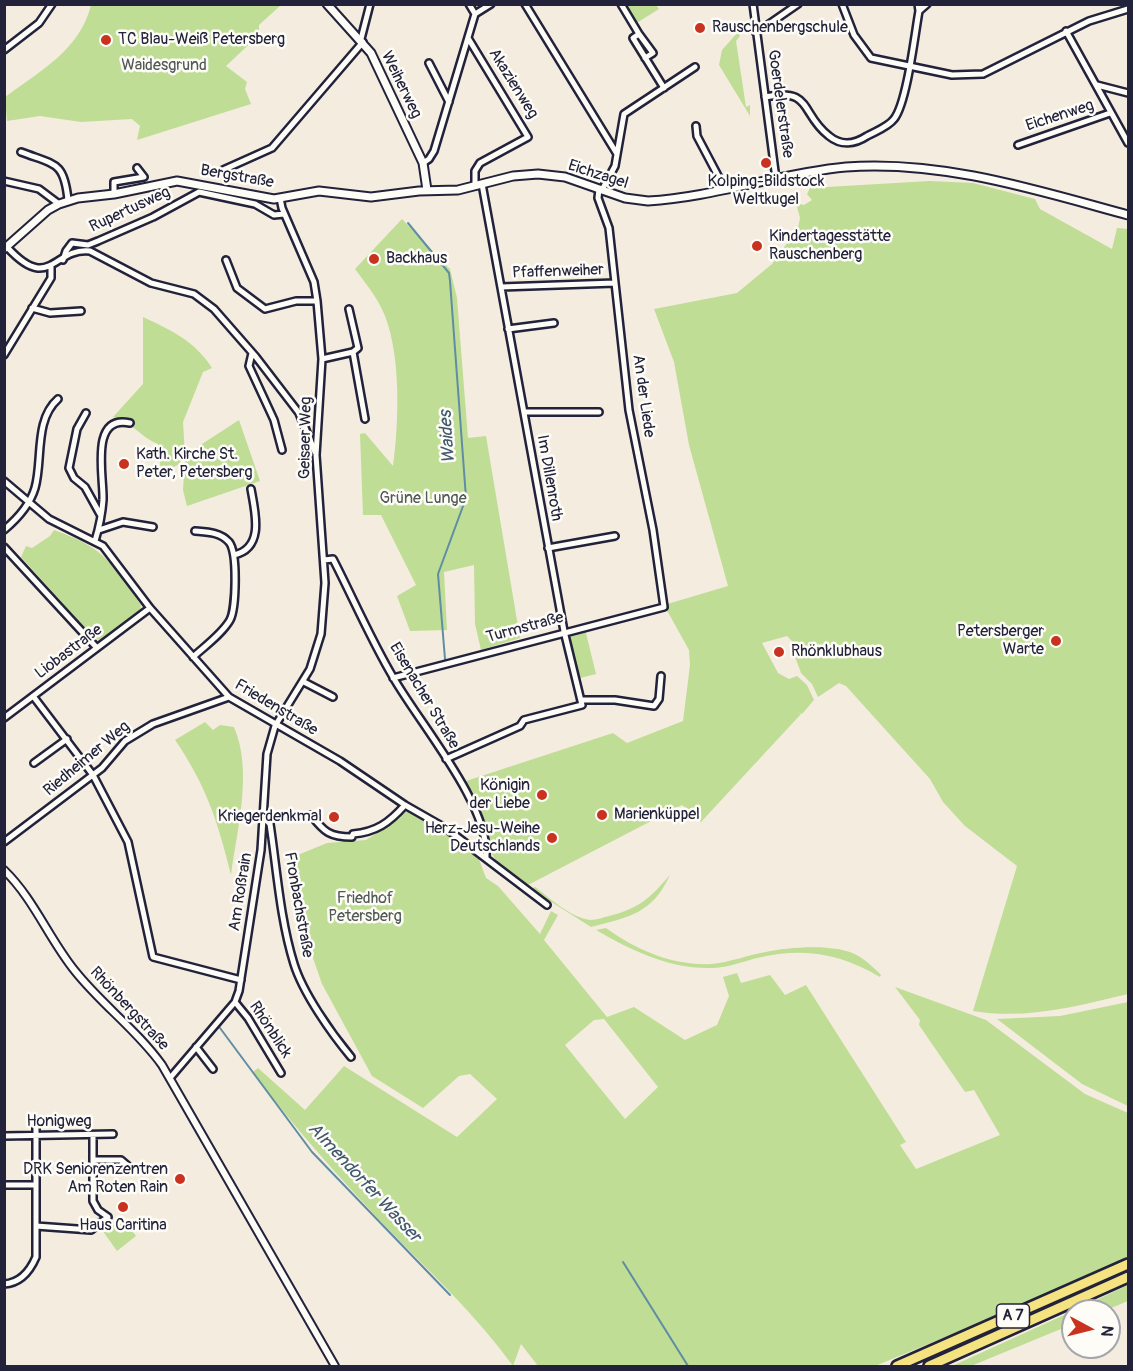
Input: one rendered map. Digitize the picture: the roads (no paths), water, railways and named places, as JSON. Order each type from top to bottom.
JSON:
[{"type":"highway","name":"A 7","points":[[897,1366],[1128,1264]]},
{"type":"highway","name":"A 7","points":[[929,1366],[1128,1277]]},
{"type":"main road","name":"Weiherweg","points":[[327,4],[362,41],[423,163],[427,190]]},
{"type":"main road","name":"Eichzagel","points":[[427,190],[479,185],[513,176],[538,174],[565,177],[625,198],[646,201],[846,167],[927,168],[989,179],[1128,215]]},
{"type":"main road","name":"Bergstraße","points":[[6,248],[48,210],[68,200],[114,194],[177,181],[257,197],[280,198],[319,191],[371,196],[427,190]]},
{"type":"street","points":[[4,50],[39,23],[52,4]]},
{"type":"street","points":[[223,170],[272,148],[362,41],[370,4]]},
{"type":"street","points":[[469,4],[476,14]]},
{"type":"street","points":[[423,163],[432,156],[476,14],[491,4]]},
{"type":"street","points":[[525,4],[617,154]]},
{"type":"street","points":[[621,4],[639,34],[633,38],[664,88]]},
{"type":"street","name":"Goerdelerstraße","points":[[753,4],[776,179]]},
{"type":"street","name":"Goerdelerstraße","points":[[756,33],[798,4]]},
{"type":"street","points":[[842,4],[854,35],[867,54],[876,60],[952,75],[983,74],[1066,31],[1128,9]]},
{"type":"street","points":[[765,97],[784,93],[793,95],[800,100],[828,135],[839,142],[854,143],[887,125],[897,116],[910,66],[918,8],[927,4]]},
{"type":"street","points":[[1066,31],[1128,143]]},
{"type":"street","name":"Akazienweg","points":[[468,38],[528,137],[480,163],[475,171],[479,185]]},
{"type":"street","points":[[429,63],[448,102]]},
{"type":"street","points":[[600,190],[613,171],[624,114],[695,67]]},
{"type":"street","points":[[1096,85],[1128,93]]},
{"type":"street","name":"Eichenweg","points":[[1018,145],[1110,113]]},
{"type":"street","points":[[696,126],[697,136],[725,189]]},
{"type":"street","points":[[21,152],[58,167],[66,178],[68,200]]},
{"type":"street","points":[[114,194],[114,182],[118,179],[144,177],[137,168]]},
{"type":"street","points":[[4,181],[18,182],[39,189],[59,204]]},
{"type":"street","name":"Im Dillenroth","points":[[479,185],[501,287],[564,631]]},
{"type":"street","name":"An der Liede","points":[[600,190],[597,198],[609,228],[629,410],[653,530],[664,607]]},
{"type":"street","name":"Rupertusweg","points":[[63,260],[66,250],[72,243],[87,244],[99,241],[153,217],[199,192],[255,204],[274,215],[284,214]]},
{"type":"street","name":"Geisaer Weg","points":[[275,726],[304,682],[321,634],[325,583],[316,455],[322,359],[317,301],[314,282],[284,214],[280,198]]},
{"type":"street","points":[[6,248],[31,267],[51,266],[81,252],[90,252],[151,283],[194,294],[214,309],[299,413],[316,455]]},
{"type":"street","points":[[226,260],[237,288],[265,309],[273,309],[296,301],[317,301]]},
{"type":"street","points":[[4,355],[52,276],[51,266]]},
{"type":"street","name":"Pfaffenweiher","points":[[501,287],[615,283]]},
{"type":"street","points":[[32,308],[50,313],[81,311]]},
{"type":"street","points":[[322,359],[353,352],[358,348],[349,309]]},
{"type":"street","points":[[508,329],[554,323]]},
{"type":"street","points":[[353,352],[365,419]]},
{"type":"street","points":[[252,353],[249,366],[274,420],[282,450]]},
{"type":"street","points":[[4,530],[28,504],[35,488],[46,413],[58,399]]},
{"type":"street","points":[[524,412],[599,412]]},
{"type":"street","points":[[86,413],[77,429],[69,468],[74,478],[85,487],[100,515]]},
{"type":"street","points":[[95,541],[99,530],[103,499],[99,462],[105,436],[113,423],[118,420],[130,423]]},
{"type":"street","name":"Friedenstraße","points":[[4,481],[28,504],[49,519],[95,541],[109,553],[150,608],[229,697],[275,726],[340,761],[405,805],[447,829],[547,905]]},
{"type":"street","points":[[234,555],[240,554],[252,542],[257,528],[251,489]]},
{"type":"street","points":[[99,530],[123,522],[153,527]]},
{"type":"street","points":[[193,657],[228,624],[232,617],[234,555],[231,544],[219,534],[195,531]]},
{"type":"street","points":[[548,548],[615,536]]},
{"type":"street","points":[[4,547],[97,648]]},
{"type":"street","name":"Eisenacher Straße","points":[[324,560],[333,559],[393,678],[466,791],[485,836],[486,857]]},
{"type":"street","name":"Turmstraße","points":[[393,678],[564,631],[664,607]]},
{"type":"street","name":"Liobastraße","points":[[4,718],[150,608]]},
{"type":"street","points":[[446,759],[520,726],[524,720],[582,705],[564,631]]},
{"type":"street","points":[[582,700],[615,700],[654,706],[659,699],[661,676]]},
{"type":"street","points":[[304,682],[333,697]]},
{"type":"street","points":[[33,696],[93,775],[128,843],[153,957],[241,980]]},
{"type":"street","name":"Riedheimer Weg","points":[[4,842],[107,764],[121,744],[153,723],[229,697]]},
{"type":"street","name":"Am Roßrain","points":[[170,1078],[235,1002],[241,980],[261,850],[267,754],[275,726]]},
{"type":"street","points":[[34,762],[67,739]]},
{"type":"street","points":[[311,815],[325,833],[335,837],[352,837],[353,834],[372,833],[388,823],[405,805]]},
{"type":"street","name":"Fronbachstraße","points":[[263,817],[270,824],[284,925],[300,981],[351,1057]]},
{"type":"street","name":"Rhönbergstraße","points":[[4,870],[30,902],[50,936],[76,972],[142,1039],[170,1078],[335,1366]]},
{"type":"street","name":"Rhönblick","points":[[235,1002],[248,1018],[281,1073]]},
{"type":"street","points":[[196,1047],[213,1069]]},
{"type":"street","points":[[4,1284],[23,1277],[32,1268],[36,1257],[36,1122]]},
{"type":"street","name":"Honigweg","points":[[4,1136],[114,1134]]},
{"type":"street","points":[[36,1226],[91,1230],[108,1217],[98,1210],[93,1201],[93,1135]]},
{"type":"street","points":[[94,1160],[121,1160],[128,1166]]},
{"type":"street","points":[[5,1185],[36,1185]]},
{"type":"waterway","name":"Waides","points":[[408,223],[449,273],[450,281],[466,498],[438,574],[445,659]]},
{"type":"waterway","name":"Almendorfer Wasser","points":[[220,1028],[312,1152],[450,1295]]},
{"type":"waterway","points":[[623,1262],[688,1366]]},
{"type":"place","name":"Rauschenbergschule","points":[[700,28]]},
{"type":"place","name":"TC Blau-Weiß Petersberg","points":[[106,40]]},
{"type":"place","name":"Kolping-Bildstock Weltkugel","points":[[766,163]]},
{"type":"place","name":"Kindertagesstätte Rauschenberg","points":[[757,246]]},
{"type":"place","name":"Backhaus","points":[[374,259]]},
{"type":"place","name":"Kath. Kirche St. Peter, Petersberg","points":[[124,464]]},
{"type":"place","name":"Petersberger Warte","points":[[1056,641]]},
{"type":"place","name":"Rhönklubhaus","points":[[779,652]]},
{"type":"place","name":"Königin der Liebe","points":[[542,795]]},
{"type":"place","name":"Marienküppel","points":[[602,815]]},
{"type":"place","name":"Kriegerdenkmal","points":[[334,817]]},
{"type":"place","name":"Herz-Jesu-Weihe Deutschlands","points":[[552,838]]},
{"type":"place","name":"DRK Seniorenzentren Am Roten Rain","points":[[180,1179]]},
{"type":"place","name":"Haus Caritina","points":[[123,1207]]},
{"type":"park label","name":"Waidesgrund","points":[[164,66]]},
{"type":"park label","name":"Grüne Lunge","points":[[423,499]]},
{"type":"park label","name":"Friedhof Petersberg","points":[[365,908]]}]
